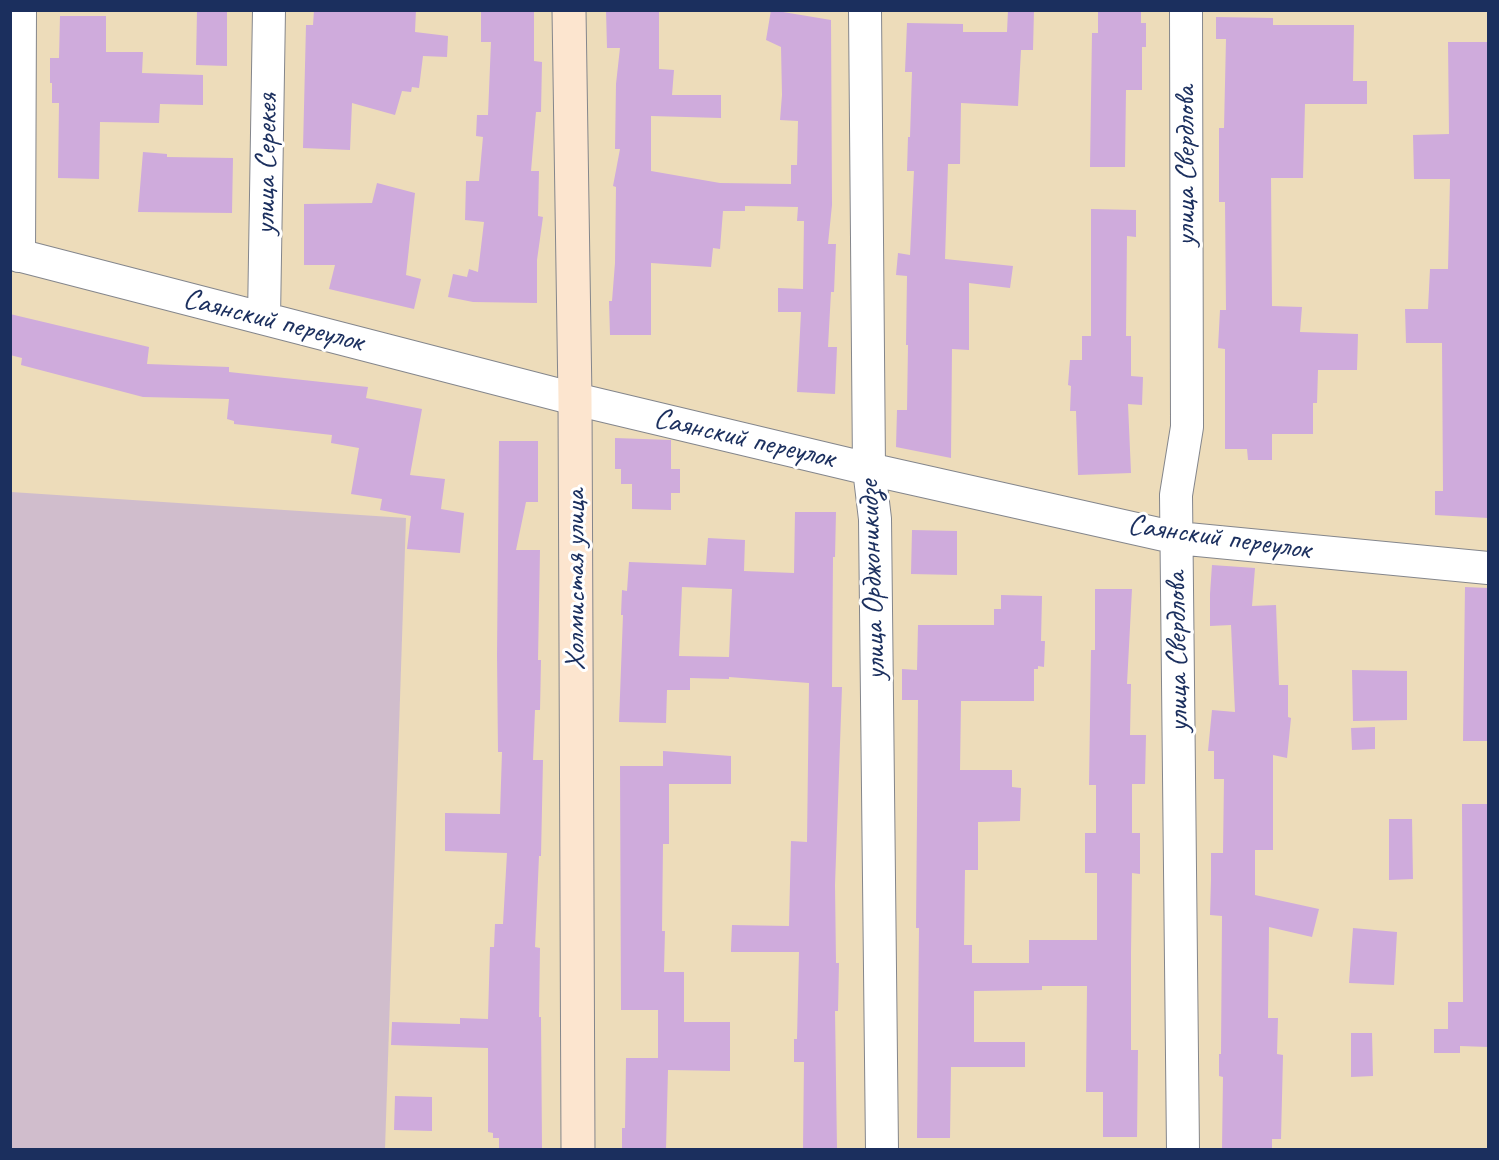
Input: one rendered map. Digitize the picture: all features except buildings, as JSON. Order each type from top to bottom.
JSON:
[{"type":"street","points":[[15,254],[20,10]]},
{"type":"street","name":"улица Серекея","points":[[264,318],[269,10]]},
{"type":"street","name":"Холмистая улица","points":[[569,10],[575,399],[578,1149]]},
{"type":"street","name":"улица Орджоникидзе","points":[[865,10],[869,469],[875,519],[882,1149]]},
{"type":"street","name":"улица Свердлова","points":[[1183,1149],[1176,495],[1187,427],[1186,10]]},
{"type":"street","name":"Саянский переулок","points":[[15,254],[575,399],[869,469],[1177,538],[1488,568]]},
{"type":"shaded area","points":[[11,492],[406,518],[385,1149],[11,1149]]}]
